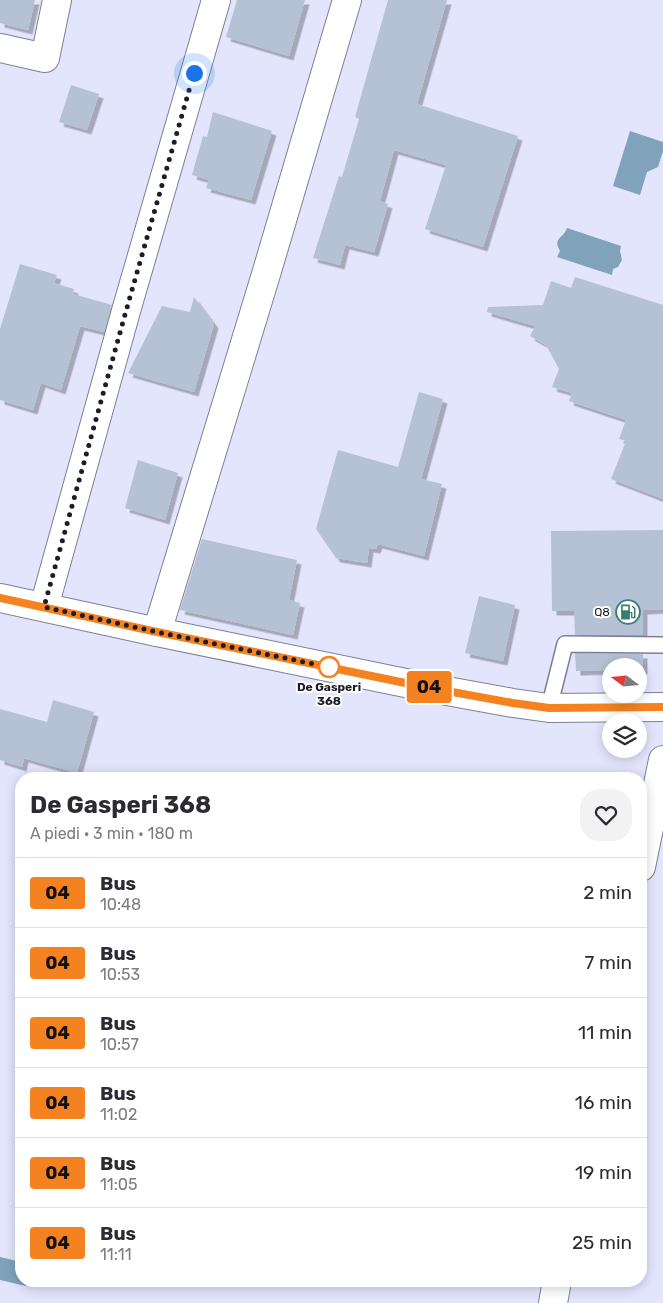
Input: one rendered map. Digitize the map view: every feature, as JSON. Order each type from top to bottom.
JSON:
[{"type":"street","points":[[0,48],[44,58],[57,0]]},
{"type":"street","points":[[44,607],[126,311],[216,0]]},
{"type":"street","points":[[157,632],[270,262],[347,0]]},
{"type":"street","points":[[0,598],[425,687],[549,708],[663,707]]},
{"type":"street","points":[[647,838],[663,760]]},
{"type":"street","points":[[553,1303],[556,1287]]},
{"type":"lane","points":[[549,708],[565,644],[663,645]]},
{"type":"water","points":[[630,131],[663,142],[663,151],[658,167],[647,172],[640,195],[613,186]]},
{"type":"water","points":[[567,228],[621,246],[622,260],[618,267],[613,269],[612,275],[557,257],[560,251],[557,243]]},
{"type":"water","points":[[0,1257],[15,1261],[15,1283],[0,1280]]},
{"type":"building","points":[[0,0],[35,0],[28,30],[0,23]]},
{"type":"building","points":[[237,0],[305,0],[289,56],[226,37]]},
{"type":"building","points":[[388,0],[447,0],[417,104],[518,136],[483,247],[425,229],[446,165],[394,150],[380,201],[388,204],[374,252],[345,245],[340,265],[313,258],[339,176],[342,177],[359,119],[355,117]]},
{"type":"building","points":[[71,85],[99,94],[87,130],[59,122]]},
{"type":"building","points":[[213,112],[272,131],[251,200],[206,188],[209,180],[192,175],[203,136],[207,137]]},
{"type":"building","points":[[20,264],[57,275],[54,283],[74,289],[73,294],[112,305],[104,332],[80,326],[61,390],[41,383],[33,410],[0,400],[0,329]]},
{"type":"building","points":[[575,277],[663,305],[663,499],[611,479],[626,441],[619,439],[626,420],[569,401],[572,393],[552,387],[559,369],[546,345],[530,336],[535,326],[487,312],[488,307],[543,305],[551,281],[571,288]]},
{"type":"building","points":[[194,297],[214,324],[194,392],[128,373],[162,306],[190,312]]},
{"type":"building","points":[[419,392],[443,399],[421,479],[442,484],[424,556],[378,544],[376,549],[369,548],[367,563],[336,558],[316,529],[338,450],[398,467]]},
{"type":"building","points":[[138,460],[178,473],[165,520],[125,508]]},
{"type":"building","points":[[663,530],[663,609],[643,610],[643,635],[575,635],[574,611],[552,611],[551,531]]},
{"type":"building","points":[[202,539],[297,560],[289,600],[300,603],[293,635],[180,610]]},
{"type":"building","points":[[479,596],[515,605],[503,661],[465,653]]},
{"type":"building","points":[[575,653],[643,654],[643,658],[602,658],[602,670],[576,671]]},
{"type":"building","points":[[53,700],[94,712],[77,772],[24,758],[22,767],[0,760],[0,709],[47,722]]},
{"type":"bus line","name":"04","points":[[0,598],[425,687],[513,703],[549,708],[663,707]]},
{"type":"place","name":"Q8","points":[[628,612]]},
{"type":"place","name":"De Gasperi 368","points":[[329,667]]},
{"type":"route","points":[[194,73],[44,607],[329,667]]}]
